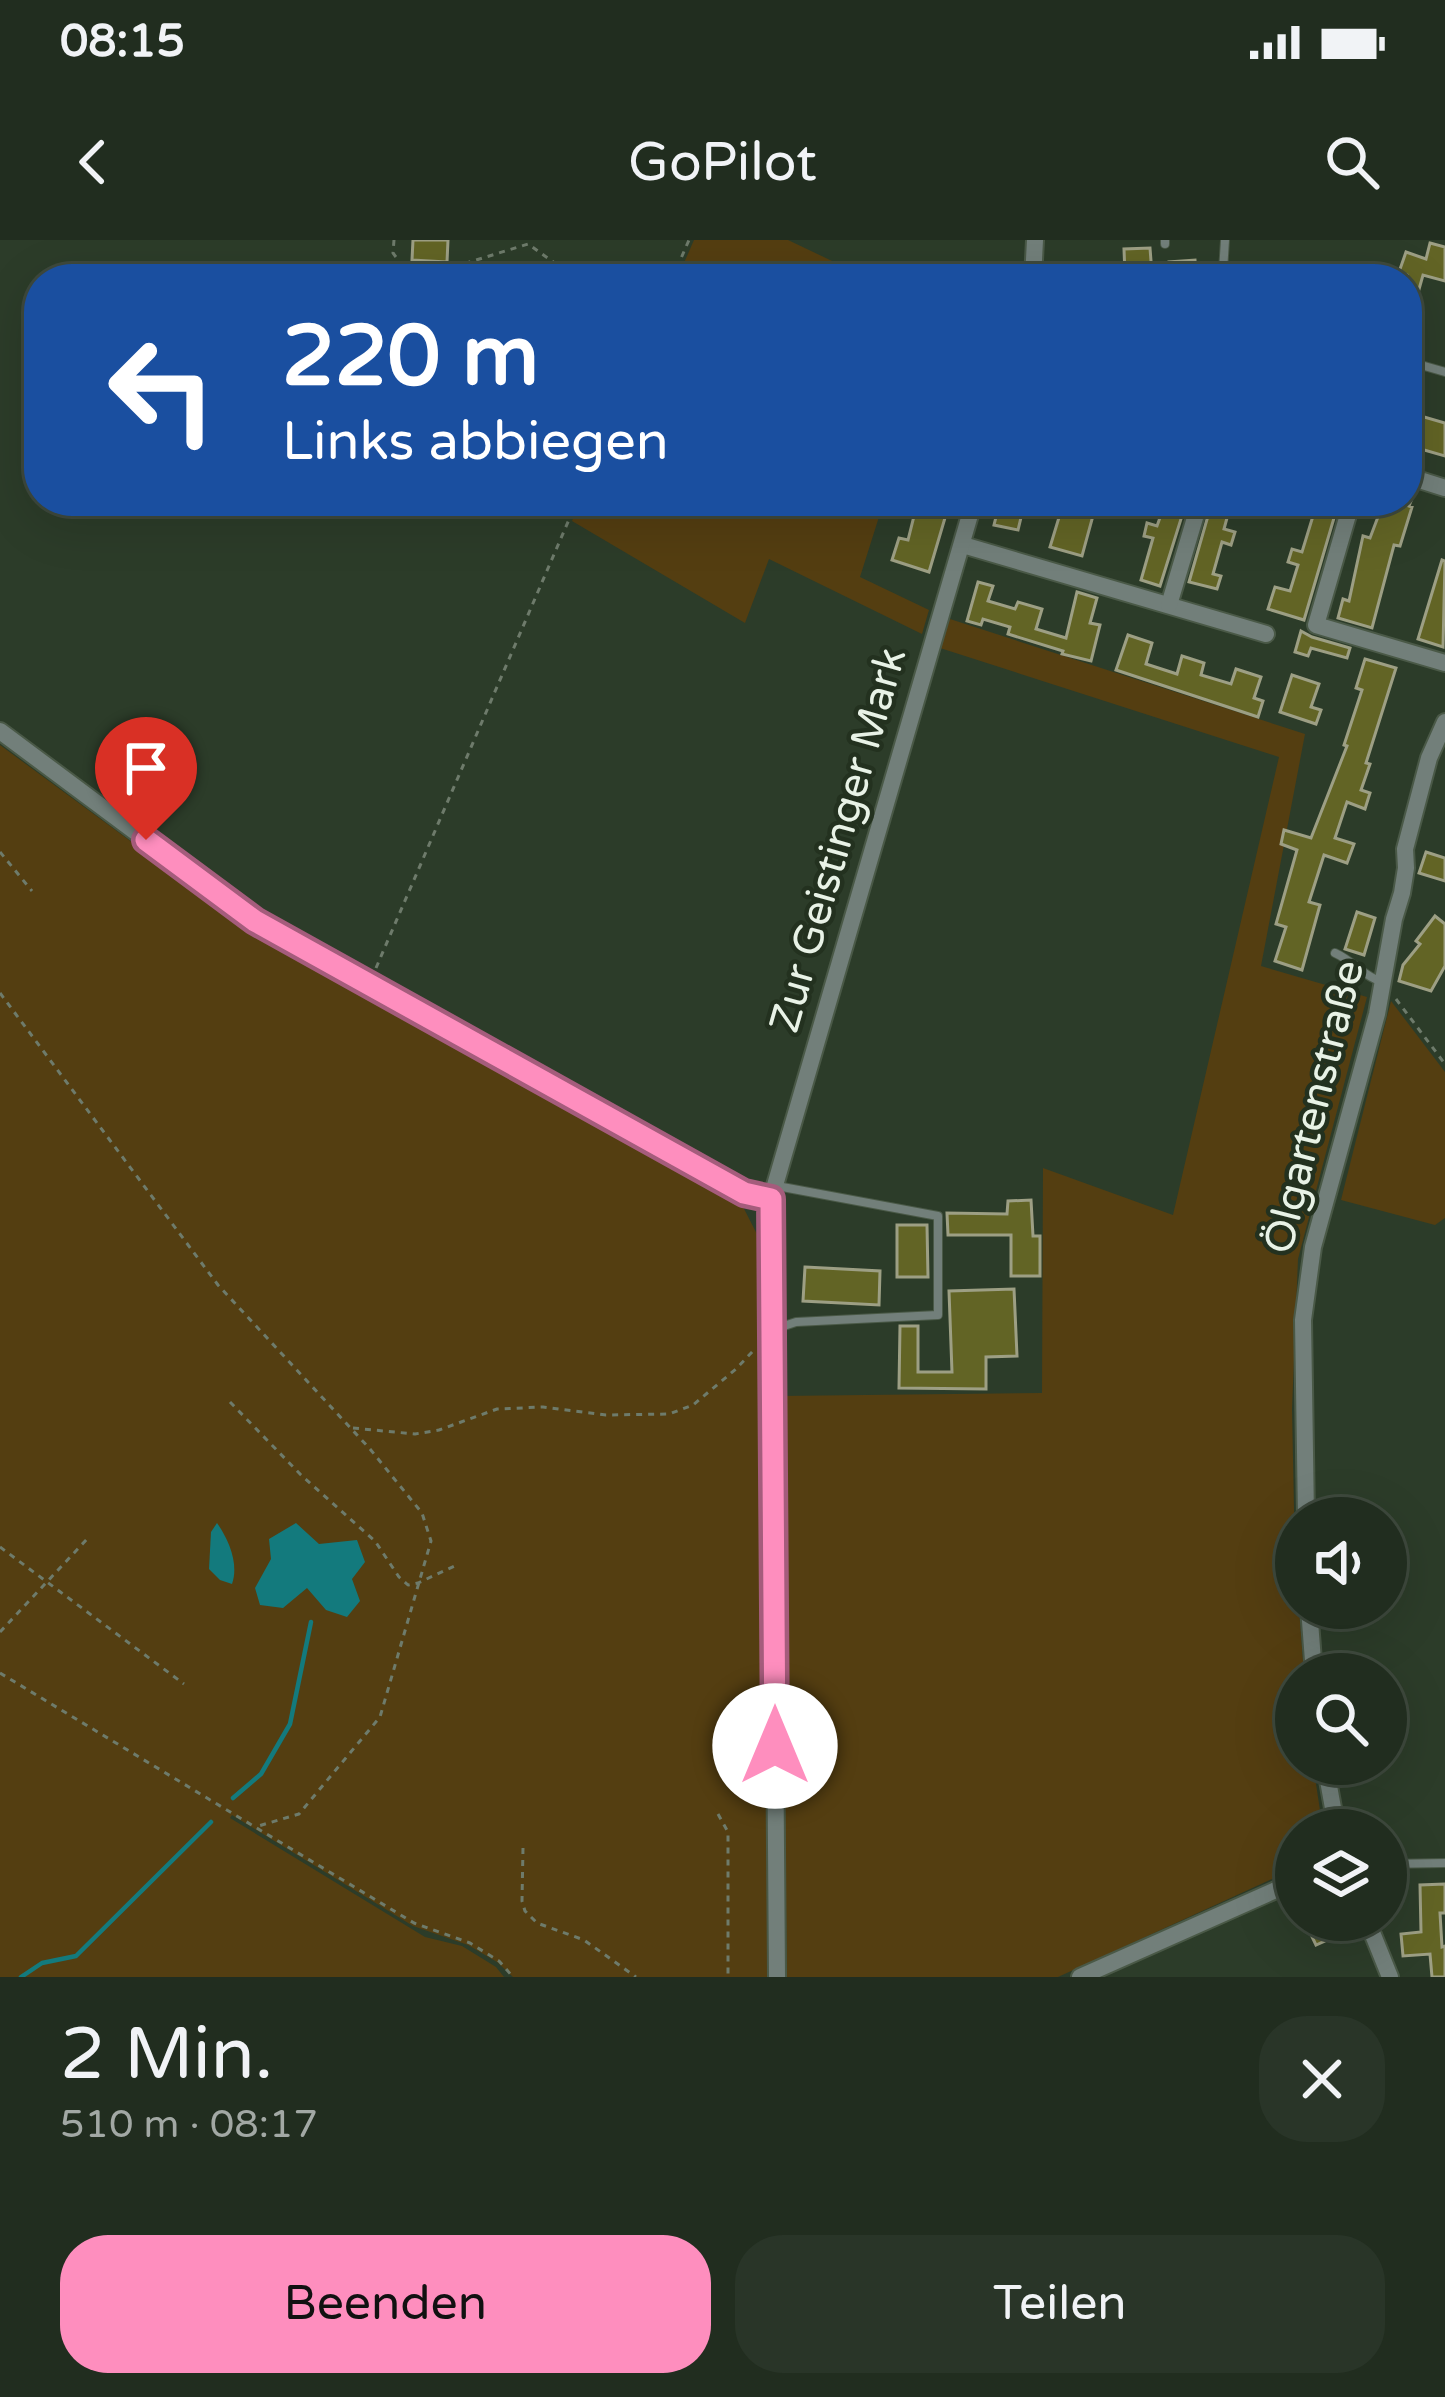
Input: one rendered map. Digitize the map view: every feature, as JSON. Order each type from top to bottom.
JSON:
[{"type":"street","name":"Zur Geistinger Mark","points":[[777,1977],[773,1193],[970,516]]},
{"type":"street","points":[[1169,605],[1196,516]]},
{"type":"street","points":[[1348,516],[1316,625],[1445,663]]},
{"type":"street","points":[[963,545],[1266,634]]},
{"type":"street","name":"Ölgartenstraße","points":[[1306,1497],[1303,1320],[1312,1246],[1384,983],[1404,880],[1405,849],[1429,758],[1445,722]]},
{"type":"street","points":[[0,731],[255,921],[744,1193],[773,1193]]},
{"type":"street","points":[[1080,1977],[1275,1890]]},
{"type":"street","points":[[1375,1941],[1390,1977]]},
{"type":"lane","points":[[1335,953],[1384,983]]},
{"type":"lane","points":[[772,1330],[796,1322],[938,1315],[938,1216],[773,1193]]},
{"type":"lane","points":[[1407,1864],[1445,1863]]},
{"type":"path","points":[[463,264],[528,244],[556,264]]},
{"type":"path","points":[[368,985],[571,516]]},
{"type":"path","points":[[0,852],[32,891]]},
{"type":"path","points":[[1384,983],[1445,1064]]},
{"type":"path","points":[[0,993],[218,1285],[351,1428],[422,1513],[431,1540],[380,1717],[299,1814],[255,1827]]},
{"type":"path","points":[[351,1428],[415,1434],[497,1408],[669,1414],[693,1406],[772,1330]]},
{"type":"path","points":[[230,1402],[375,1541],[407,1585],[460,1564]]},
{"type":"path","points":[[0,1632],[88,1538]]},
{"type":"path","points":[[0,1547],[184,1684]]},
{"type":"path","points":[[0,1673],[414,1923],[470,1943],[514,1977]]},
{"type":"path","points":[[718,1814],[728,1832],[728,1977]]},
{"type":"path","points":[[523,1848],[525,1911],[537,1923],[584,1940],[636,1977]]},
{"type":"shaded area","points":[[694,240],[788,240],[838,264],[684,264]]},
{"type":"shaded area","points":[[574,516],[879,516],[860,577],[929,610],[922,634],[769,559],[745,623],[572,521]]},
{"type":"shaded area","points":[[950,619],[1305,734],[1261,966],[1367,997],[1298,1259],[1294,1497],[1275,1497],[1275,1629],[1301,1629],[1302,1653],[1275,1653],[1275,1785],[1316,1785],[1320,1809],[1275,1809],[1275,1878],[1058,1977],[787,1977],[779,1396],[1042,1393],[1043,1168],[1173,1215],[1279,757],[940,648]]},
{"type":"shaded area","points":[[0,745],[254,932],[740,1201],[761,1242],[768,1977],[513,1977],[468,1945],[413,1926],[232,1815],[230,1818],[425,1937],[462,1946],[504,1977],[0,1977]]},
{"type":"shaded area","points":[[1391,1001],[1445,1072],[1445,1218],[1435,1225],[1341,1200]]},
{"type":"water","points":[[217,1523],[232,1552],[232,1584],[209,1569],[211,1532]]},
{"type":"water","points":[[296,1523],[319,1544],[357,1540],[365,1562],[352,1579],[360,1601],[347,1617],[326,1610],[307,1588],[283,1608],[260,1605],[255,1588],[271,1559],[269,1539]]},
{"type":"building","points":[[413,240],[448,240],[447,262],[412,260]]},
{"type":"building","points":[[1430,243],[1445,247],[1445,281],[1423,275],[1422,279],[1422,264],[1402,264],[1406,252],[1426,259]]},
{"type":"building","points":[[1150,248],[1151,264],[1125,264],[1124,249]]},
{"type":"building","points":[[1422,416],[1445,423],[1445,456],[1422,449]]},
{"type":"building","points":[[914,516],[946,516],[929,572],[892,560],[899,538],[908,540]]},
{"type":"building","points":[[996,516],[1021,516],[1018,530],[994,525]]},
{"type":"building","points":[[1059,516],[1093,516],[1082,556],[1050,547]]},
{"type":"building","points":[[1161,516],[1182,516],[1160,586],[1141,580],[1153,538],[1144,536],[1147,523],[1157,526]]},
{"type":"building","points":[[1208,516],[1228,516],[1224,529],[1235,532],[1231,545],[1222,542],[1213,574],[1221,576],[1217,589],[1189,582]]},
{"type":"building","points":[[1313,516],[1335,516],[1304,620],[1268,609],[1275,587],[1290,591],[1298,565],[1288,562],[1292,549],[1302,552]]},
{"type":"building","points":[[1378,516],[1409,516],[1400,546],[1394,545],[1372,628],[1338,618],[1343,599],[1349,601],[1363,536],[1370,538]]},
{"type":"building","points":[[1445,561],[1443,647],[1418,639]]},
{"type":"building","points":[[978,582],[993,586],[988,601],[1015,609],[1018,602],[1042,609],[1036,629],[1066,638],[1077,592],[1097,598],[1090,623],[1100,625],[1091,661],[1008,634],[1010,627],[983,619],[981,625],[967,621]]},
{"type":"building","points":[[1301,631],[1350,648],[1347,658],[1311,648],[1308,656],[1295,652]]},
{"type":"building","points":[[1128,635],[1152,643],[1146,664],[1177,674],[1182,656],[1204,663],[1201,675],[1231,684],[1236,669],[1261,677],[1254,698],[1263,701],[1258,717],[1116,670]]},
{"type":"building","points":[[1365,659],[1396,668],[1366,763],[1370,764],[1361,790],[1370,793],[1365,809],[1347,802],[1335,838],[1354,844],[1347,863],[1324,855],[1309,902],[1320,905],[1302,970],[1275,961],[1286,927],[1276,924],[1297,850],[1281,844],[1284,830],[1311,838],[1347,746]]},
{"type":"building","points":[[1292,675],[1319,684],[1311,707],[1321,710],[1316,724],[1280,712]]},
{"type":"building","points":[[1426,852],[1445,858],[1445,881],[1419,873]]},
{"type":"building","points":[[1357,912],[1375,918],[1364,955],[1345,949]]},
{"type":"building","points":[[1435,916],[1445,924],[1445,966],[1431,991],[1399,981],[1403,965],[1420,944],[1416,941]]},
{"type":"building","points":[[1031,1200],[1033,1236],[1040,1236],[1040,1276],[1011,1276],[1011,1235],[948,1235],[947,1213],[1007,1214],[1008,1201]]},
{"type":"building","points":[[897,1225],[927,1225],[928,1277],[897,1277]]},
{"type":"building","points":[[805,1267],[880,1271],[879,1305],[803,1301]]},
{"type":"building","points":[[1014,1289],[1017,1356],[986,1357],[986,1389],[899,1388],[900,1326],[918,1326],[918,1372],[952,1372],[949,1291]]},
{"type":"building","points":[[1445,1884],[1445,1913],[1440,1913],[1445,1977],[1432,1977],[1430,1954],[1403,1956],[1402,1941],[1407,1941],[1407,1933],[1421,1932],[1420,1885]]},
{"type":"waterway","points":[[233,1798],[261,1774],[290,1724],[311,1622]]},
{"type":"waterway","points":[[21,1977],[42,1963],[76,1956],[211,1822]]},
{"type":"route","points":[[146,840],[255,921],[744,1193],[771,1199],[775,1746]]}]
